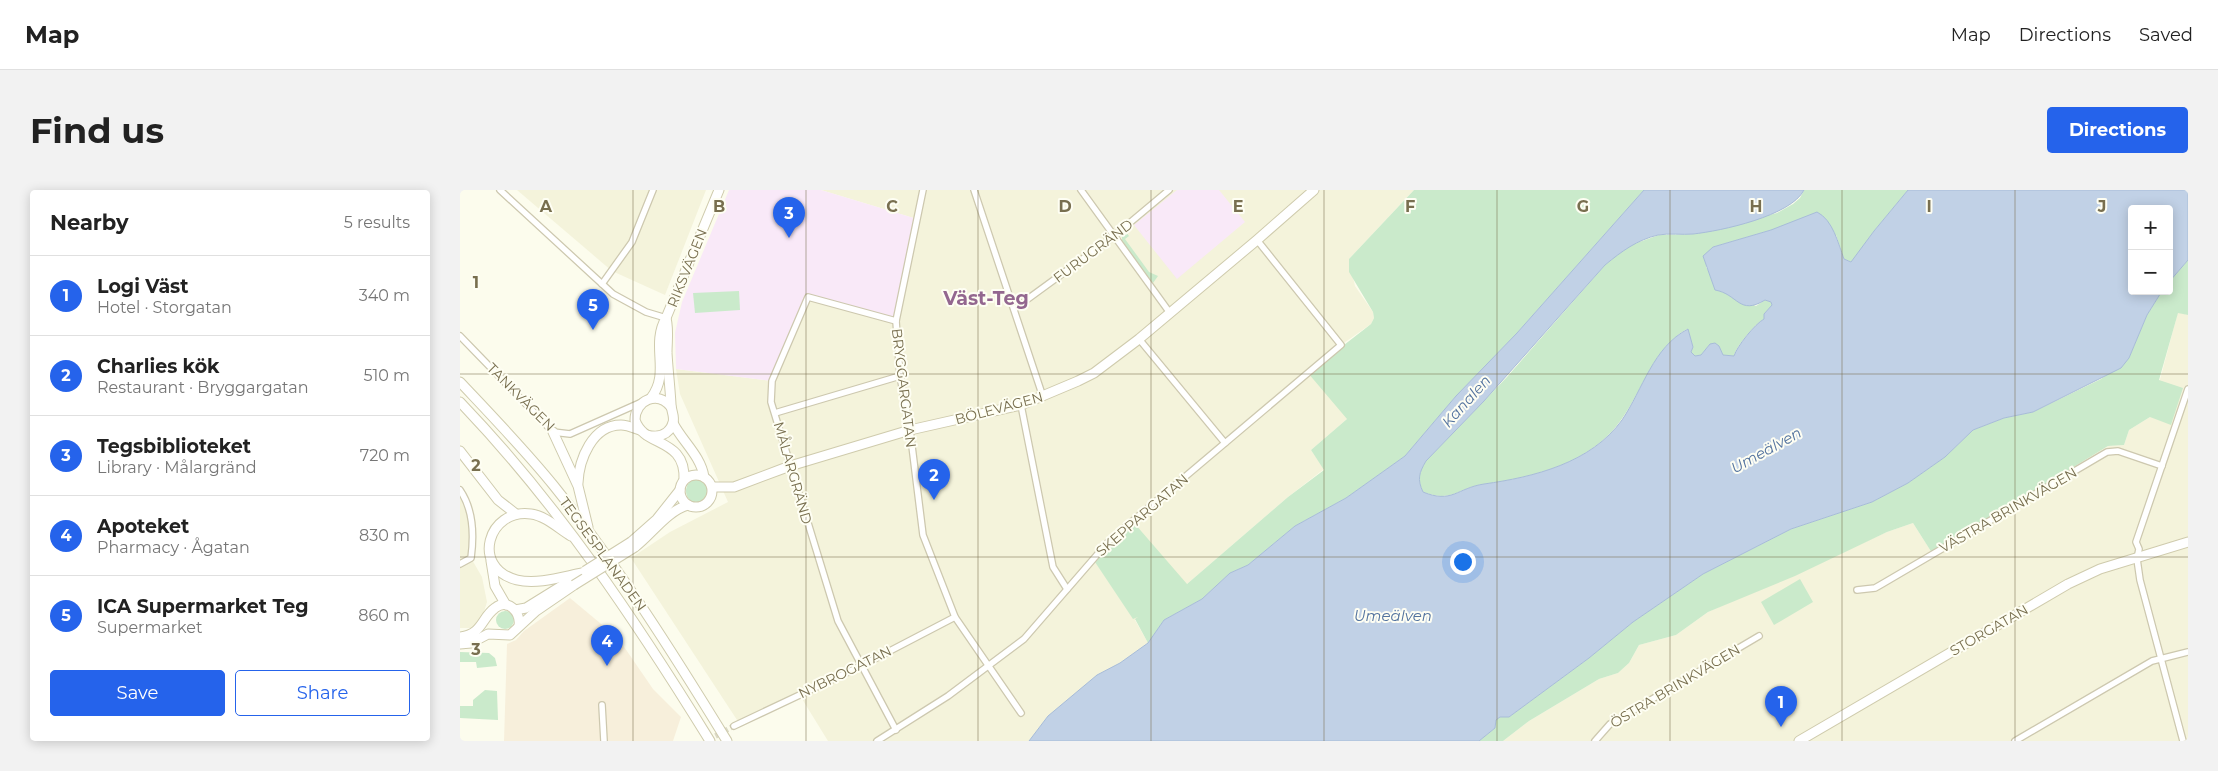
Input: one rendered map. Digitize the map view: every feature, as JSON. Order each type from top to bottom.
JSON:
[{"type":"street","points":[[500,190],[621,300],[646,312],[666,318]]},
{"type":"street","points":[[602,284],[632,242],[653,190]]},
{"type":"street","name":"RIKSVÄGEN","points":[[644,433],[635,420],[635,415],[639,406],[648,400],[661,382],[660,329],[719,190]]},
{"type":"street","name":"BRYGGARGATAN","points":[[923,190],[896,321],[900,376],[910,430],[923,535],[955,617],[1021,713]]},
{"type":"street","points":[[974,190],[1043,397]]},
{"type":"street","points":[[1081,190],[1170,313]]},
{"type":"street","name":"FURUGRÄND","points":[[1014,309],[1114,236],[1170,190]]},
{"type":"street","name":"BÖLEVÄGEN","points":[[713,487],[734,487],[790,466],[910,430],[1021,405],[1043,397],[1094,373],[1139,339],[1314,190]]},
{"type":"street","name":"SKEPPARGATAN","points":[[877,741],[948,696],[1024,639],[1109,541],[1341,345],[1257,240]]},
{"type":"street","name":"MÅLARGRÄND","points":[[896,321],[808,297],[772,381],[771,402],[838,621],[896,730]]},
{"type":"street","name":"RIKSVÄGEN","points":[[666,318],[673,423],[679,436],[699,461],[704,477]]},
{"type":"street","name":"TANKVÄGEN","points":[[460,336],[553,432],[570,434],[648,400]]},
{"type":"street","points":[[1139,339],[1226,443]]},
{"type":"street","points":[[775,413],[900,376]]},
{"type":"street","name":"TEGSESPLANADEN","points":[[460,382],[524,451],[589,533],[644,609],[726,741]]},
{"type":"street","points":[[2183,741],[2140,580],[2137,559],[2139,531],[2188,389]]},
{"type":"street","points":[[648,400],[662,400],[671,407]]},
{"type":"street","name":"TEGSESPLANADEN","points":[[460,402],[531,481],[578,541],[622,602],[710,741]]},
{"type":"street","points":[[1021,405],[1053,567],[1067,589]]},
{"type":"street","points":[[578,486],[582,459],[597,436],[617,426],[655,437],[669,430],[673,423]]},
{"type":"street","points":[[553,432],[578,486],[589,533]]},
{"type":"street","points":[[489,616],[488,624],[495,633],[500,636],[510,635],[570,581],[633,544],[657,519],[680,490],[684,480],[684,471],[681,460],[664,444],[644,433]]},
{"type":"street","points":[[460,451],[498,500],[516,514]]},
{"type":"street","name":"VÄSTRA BRINKVÄGEN","points":[[1856,590],[1875,588],[2107,452],[2118,451],[2162,466]]},
{"type":"street","points":[[680,490],[683,500],[688,505],[697,508],[706,505],[712,497],[713,487],[704,477],[691,475],[684,480]]},
{"type":"street","points":[[460,490],[467,501],[470,512],[472,550],[472,558],[460,564]]},
{"type":"street","points":[[515,610],[526,608],[633,544],[655,530],[672,512],[688,505]]},
{"type":"street","points":[[519,626],[519,617],[515,610],[506,605],[495,586],[490,560],[489,548],[493,534],[502,521],[516,514],[539,516],[578,541]]},
{"type":"street","name":"STORGATAN","points":[[1800,741],[2068,584],[2100,569],[2188,542]]},
{"type":"street","points":[[490,560],[502,573],[518,580],[527,582],[570,581]]},
{"type":"street","points":[[460,637],[475,632],[497,606],[506,605]]},
{"type":"street","name":"NYBROGATAN","points":[[734,726],[862,666],[955,617]]},
{"type":"street","points":[[460,644],[471,643],[484,635],[495,633]]},
{"type":"street","name":"ÖSTRA BRINKVÄGEN","points":[[1595,741],[1610,724],[1759,636]]},
{"type":"street","points":[[2014,741],[2143,666],[2160,659],[2188,652]]},
{"type":"street","points":[[602,705],[604,741]]},
{"type":"shaded area","points":[[517,190],[706,190],[665,295],[612,271]]},
{"type":"shaded area","points":[[729,190],[821,190],[917,219],[896,321],[808,297],[772,381],[676,369],[675,333],[682,302]]},
{"type":"shaded area","points":[[821,190],[1414,190],[1349,259],[1355,286],[1373,312],[1374,318],[1371,324],[1341,345],[1347,419],[1311,450],[1324,469],[1288,497],[1173,596],[1135,620],[1148,643],[1120,663],[1097,675],[1048,716],[1029,741],[828,741],[799,694],[739,723],[631,558],[670,532],[728,502],[680,394],[676,369],[772,381],[808,297],[917,219]]},
{"type":"shaded area","points":[[1177,190],[1219,190],[1245,222],[1177,279],[1134,225]]},
{"type":"shaded area","points":[[1414,190],[1644,190],[1517,333],[1456,396],[1405,456],[1346,498],[1295,526],[1248,565],[1230,573],[1202,599],[1164,620],[1148,643],[1135,619],[1138,617],[1133,619],[1095,562],[1113,542],[1135,524],[1187,584],[1288,497],[1324,470],[1311,450],[1347,419],[1308,373],[1371,324],[1374,318],[1373,312],[1349,272],[1349,259]]},
{"type":"shaded area","points":[[1804,190],[1908,190],[1874,231],[1852,262],[1844,259],[1836,235],[1771,230],[1713,247],[1706,267],[1711,275],[1715,290],[1756,306],[1765,300],[1771,302],[1772,305],[1764,314],[1764,319],[1742,341],[1734,356],[1723,355],[1719,346],[1710,344],[1701,355],[1695,356],[1691,352],[1693,347],[1687,329],[1665,347],[1629,408],[1609,435],[1578,457],[1560,466],[1541,472],[1475,486],[1455,494],[1441,496],[1423,492],[1420,476],[1426,461],[1507,377],[1605,265],[1628,246],[1659,235],[1694,234],[1777,213],[1793,204],[1800,198]]},
{"type":"shaded area","points":[[1126,232],[1129,236],[1125,239],[1149,272],[1158,276],[1153,283],[1122,242],[1122,235]]},
{"type":"shaded area","points":[[2188,260],[2188,315],[2178,313],[2159,380],[2183,388],[2171,425],[2150,417],[2129,430],[2124,445],[2108,446],[1932,553],[1913,523],[1887,532],[1795,576],[1708,612],[1676,635],[1639,645],[1629,663],[1618,673],[1599,679],[1529,721],[1503,741],[1479,741],[1495,728],[1496,720],[1500,717],[1509,717],[1589,658],[1633,622],[1703,574],[1791,529],[1872,502],[1908,483],[1945,457],[1973,430],[2004,418],[2033,412],[2101,379],[2129,358],[2147,315],[2160,295],[2173,295],[2173,277]]},
{"type":"shaded area","points":[[739,291],[740,310],[695,313],[693,293]]},
{"type":"shaded area","points":[[2178,312],[2188,315],[2188,741],[1503,741],[1529,721],[1599,679],[1618,673],[1629,663],[1639,645],[1676,635],[1708,612],[1887,532],[1913,523],[1932,553],[2108,446],[2124,445],[2129,430],[2150,417]]},
{"type":"shaded area","points":[[698,479],[706,483],[710,491],[706,499],[698,503],[690,499],[686,491],[690,483]]},
{"type":"shaded area","points":[[460,490],[470,512],[471,558],[482,577],[487,602],[479,628],[460,628]]},
{"type":"shaded area","points":[[1800,579],[1813,602],[1774,625],[1761,602]]},
{"type":"shaded area","points":[[570,598],[618,638],[653,689],[681,717],[673,741],[504,741],[507,644],[516,640],[524,631]]},
{"type":"shaded area","points":[[505,611],[511,614],[514,620],[511,626],[505,629],[499,626],[496,620],[499,614]]},
{"type":"shaded area","points":[[460,652],[489,653],[495,658],[497,666],[477,668],[476,662],[460,662]]},
{"type":"shaded area","points":[[485,690],[497,691],[498,720],[460,718],[460,706],[473,706],[473,700]]},
{"type":"water","name":"Umeälven","points":[[1644,190],[1804,190],[1797,199],[1771,215],[1737,226],[1705,232],[1650,237],[1636,243],[1611,260],[1484,401],[1426,461],[1420,476],[1423,492],[1448,496],[1475,486],[1541,472],[1560,466],[1578,457],[1609,435],[1622,420],[1657,358],[1666,346],[1688,329],[1693,347],[1691,352],[1695,356],[1701,355],[1710,344],[1715,343],[1719,346],[1723,355],[1734,356],[1742,341],[1764,319],[1764,314],[1772,305],[1771,302],[1765,300],[1749,306],[1744,305],[1723,292],[1715,290],[1703,256],[1713,247],[1771,230],[1817,212],[1831,226],[1844,259],[1851,262],[1908,190],[2188,190],[2188,260],[2173,277],[2173,205],[2128,205],[2128,295],[2160,295],[2147,315],[2129,358],[2121,368],[2033,412],[2004,418],[1973,430],[1945,457],[1908,483],[1872,502],[1791,529],[1703,574],[1633,622],[1589,658],[1509,717],[1500,717],[1496,720],[1495,728],[1479,741],[1029,741],[1048,716],[1097,675],[1120,663],[1148,643],[1164,620],[1202,599],[1230,573],[1248,565],[1295,526],[1346,498],[1405,456],[1456,396],[1517,333]]},
{"type":"tunnel","points":[[708,740],[734,726]]},
{"type":"place","name":"Tegsbiblioteket","points":[[789,238]]},
{"type":"place","name":"ICA Supermarket Teg","points":[[593,330]]},
{"type":"place","name":"Charlies kök","points":[[934,500]]},
{"type":"place","name":"Apoteket","points":[[607,666]]},
{"type":"place","name":"Logi Väst","points":[[1781,727]]},
{"type":"district","name":"Väst-Teg","points":[[986,298]]},
{"type":"water label","name":"Kanalen","points":[[1466,401]]}]
